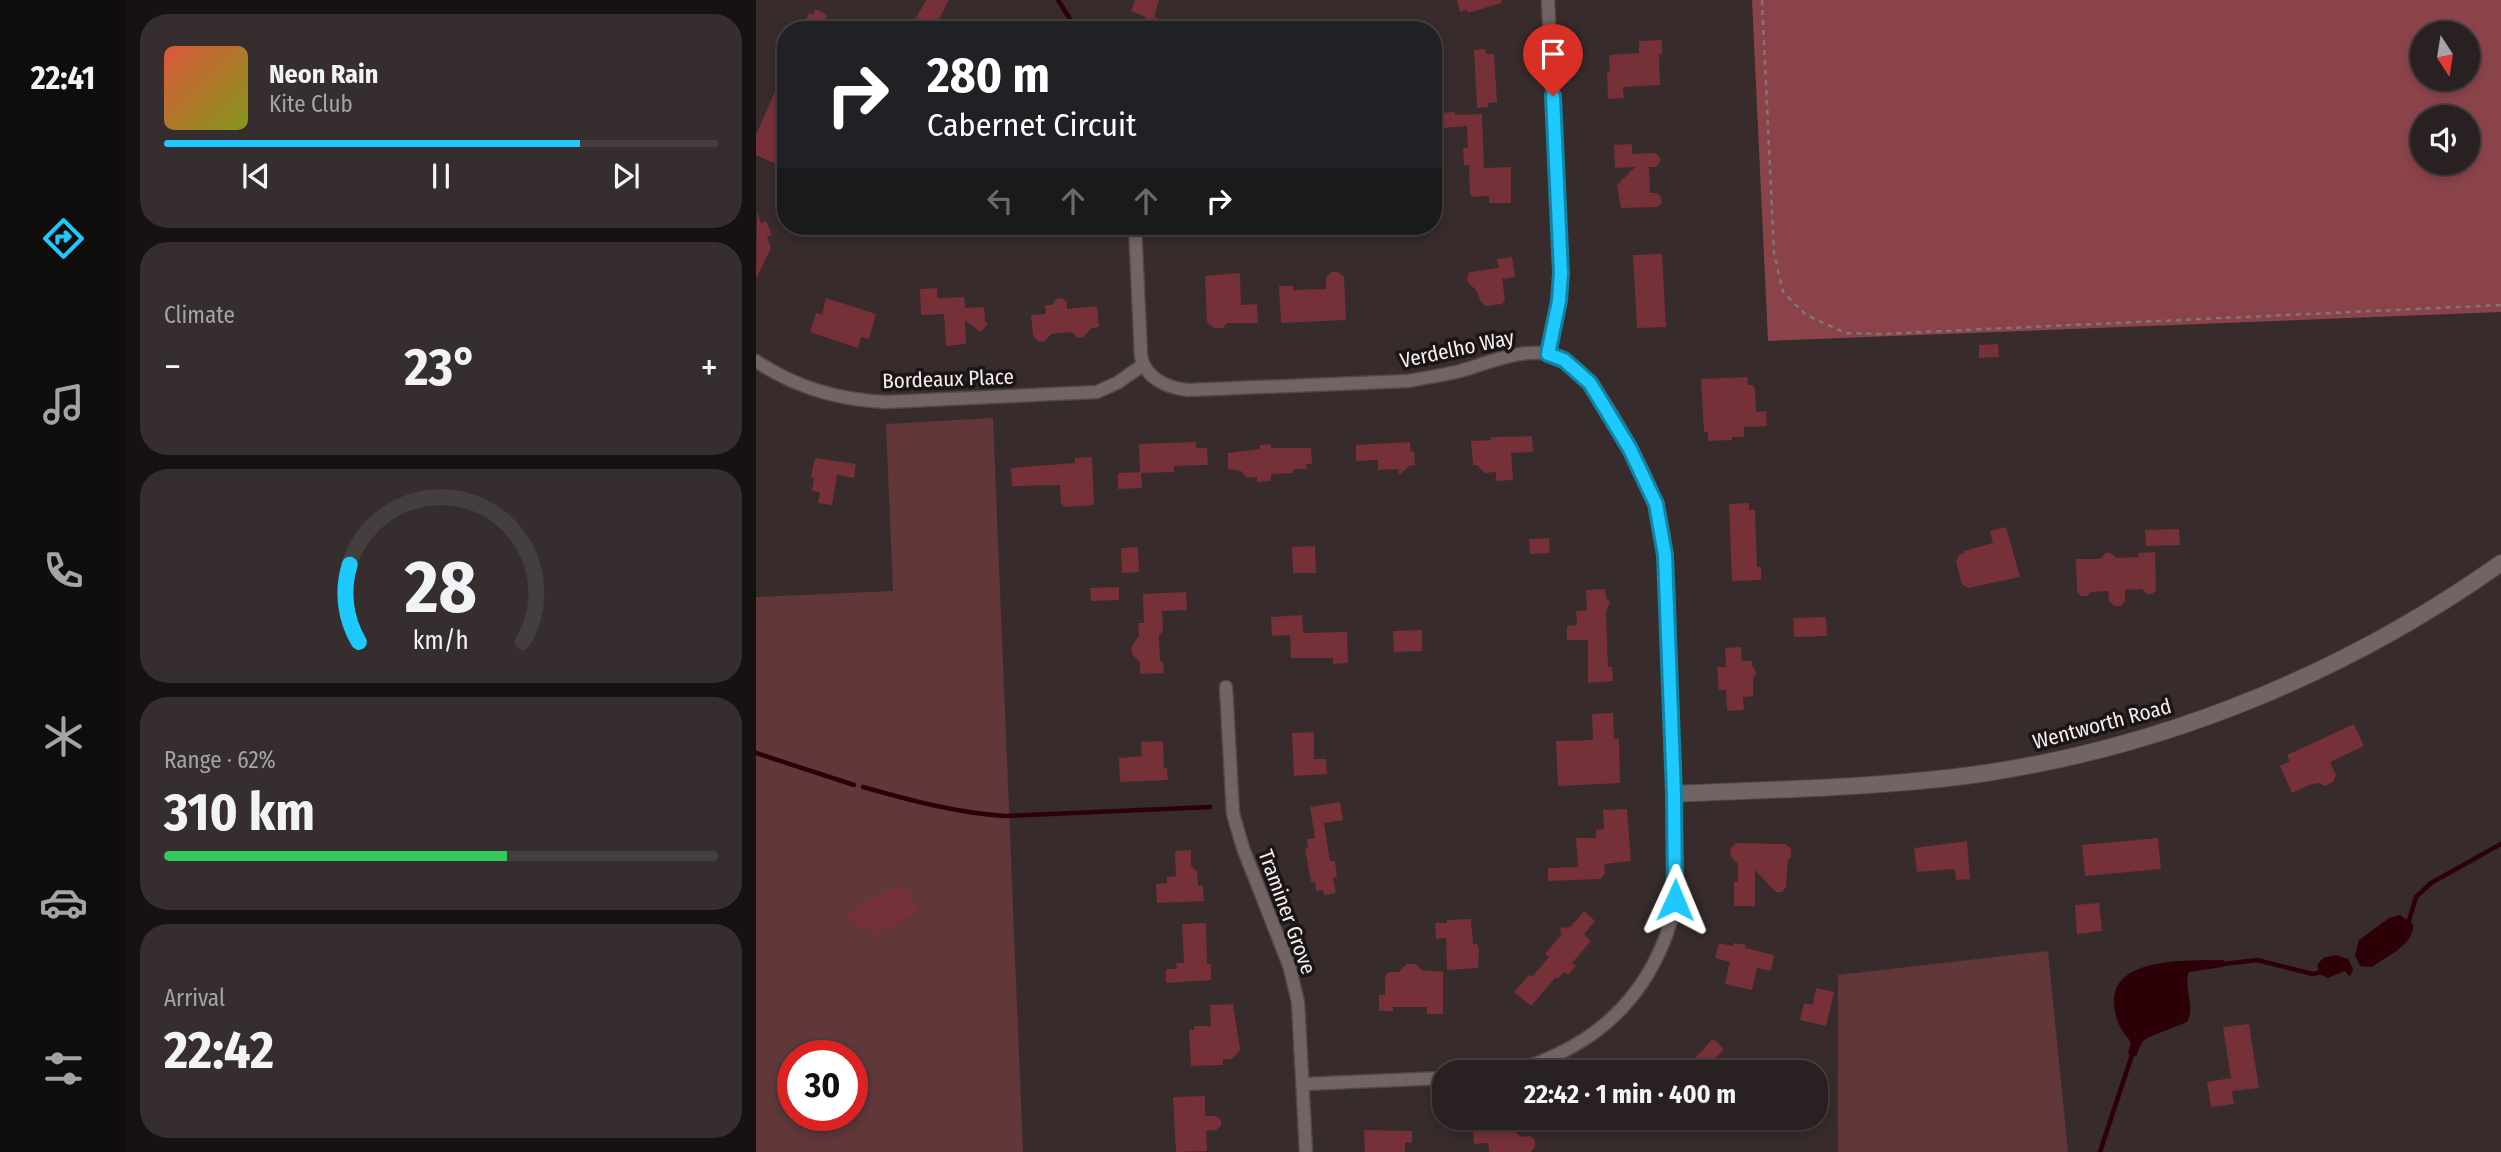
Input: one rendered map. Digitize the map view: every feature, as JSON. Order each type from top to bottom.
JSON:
[{"type":"street","points":[[1548,0],[1561,273],[1559,301],[1548,354],[1564,360],[1590,383],[1637,461],[1656,504],[1665,555],[1676,883],[1674,908],[1661,947],[1643,981],[1614,1016],[1590,1036],[1548,1060]]},
{"type":"street","points":[[1136,235],[1143,365]]},
{"type":"street","name":"Verdelho Way","points":[[1143,365],[1155,379],[1172,387],[1188,390],[1408,381],[1440,376],[1525,354],[1548,354]]},
{"type":"street","name":"Bordeaux Place","points":[[756,361],[785,378],[833,396],[886,402],[1097,392],[1117,383],[1143,365]]},
{"type":"street","name":"Wentworth Road","points":[[1674,794],[1844,786],[1941,778],[2025,766],[2107,748],[2204,718],[2292,682],[2400,628],[2501,563]]},
{"type":"street","name":"Traminer Grove","points":[[1226,687],[1233,814],[1243,848],[1294,982],[1300,1019],[1306,1152]]},
{"type":"street","points":[[1303,1084],[1432,1079]]},
{"type":"path","points":[[1762,0],[1774,253],[1783,292],[1806,315],[1846,333],[1880,334],[2501,305]]},
{"type":"shaded area","points":[[1752,0],[2501,0],[2501,312],[1768,341]]},
{"type":"shaded area","points":[[993,418],[1023,1152],[756,1152],[756,597],[893,591],[886,424]]},
{"type":"shaded area","points":[[2400,915],[2413,924],[2410,938],[2372,967],[2360,966],[2355,955],[2359,940],[2389,918]]},
{"type":"shaded area","points":[[2048,951],[2068,1152],[1838,1152],[1838,975]]},
{"type":"shaded area","points":[[2336,955],[2348,959],[2353,969],[2350,977],[2345,971],[2328,978],[2320,974],[2317,965],[2323,958]]},
{"type":"shaded area","points":[[2224,960],[2223,967],[2189,972],[2187,985],[2190,1010],[2187,1022],[2147,1038],[2142,1042],[2136,1056],[2128,1054],[2131,1042],[2119,1024],[2114,1003],[2117,987],[2126,976],[2140,969],[2175,961]]},
{"type":"building","points":[[926,0],[949,0],[938,21],[914,21]]},
{"type":"building","points":[[1135,0],[1159,0],[1154,17],[1158,21],[1145,21],[1146,17],[1131,11]]},
{"type":"building","points":[[1457,0],[1501,0],[1501,3],[1468,13],[1467,10],[1460,12]]},
{"type":"building","points":[[815,9],[827,15],[825,21],[806,21],[809,13],[813,15]]},
{"type":"building","points":[[1662,40],[1662,54],[1659,54],[1660,85],[1623,87],[1624,98],[1608,99],[1609,55],[1639,53],[1639,41]]},
{"type":"building","points":[[1485,49],[1486,54],[1494,54],[1497,102],[1488,103],[1488,107],[1477,108],[1474,50]]},
{"type":"building","points":[[777,87],[776,164],[756,155],[756,135]]},
{"type":"building","points":[[1442,113],[1482,114],[1484,168],[1511,167],[1511,203],[1489,203],[1489,196],[1473,197],[1470,194],[1469,165],[1464,165],[1463,148],[1468,148],[1467,126],[1442,128]]},
{"type":"building","points":[[1632,144],[1632,154],[1655,153],[1660,157],[1656,167],[1649,167],[1650,193],[1657,193],[1661,197],[1662,203],[1658,207],[1621,208],[1617,185],[1635,167],[1615,168],[1614,145]]},
{"type":"building","points":[[757,211],[761,223],[766,221],[772,235],[767,237],[771,248],[756,279]]},
{"type":"building","points":[[1633,255],[1662,255],[1666,327],[1637,328]]},
{"type":"building","points":[[1512,257],[1515,277],[1502,279],[1505,300],[1502,304],[1486,306],[1468,283],[1467,277],[1470,272],[1499,268],[1497,259]]},
{"type":"building","points":[[1331,272],[1338,272],[1344,277],[1346,320],[1281,323],[1279,286],[1293,286],[1293,290],[1326,289],[1326,278]]},
{"type":"building","points":[[1240,273],[1241,305],[1257,304],[1258,323],[1227,323],[1223,328],[1214,328],[1207,322],[1205,276]]},
{"type":"building","points":[[937,288],[937,298],[964,297],[965,308],[984,307],[985,321],[988,324],[980,332],[965,320],[966,344],[946,346],[944,314],[921,315],[920,289]]},
{"type":"building","points":[[826,298],[876,314],[869,339],[861,337],[858,348],[810,332],[816,313],[822,315]]},
{"type":"building","points":[[1062,298],[1067,302],[1067,309],[1097,306],[1099,327],[1091,328],[1084,337],[1078,338],[1072,332],[1051,334],[1045,341],[1039,342],[1033,336],[1031,315],[1046,314],[1045,305],[1052,305],[1056,299]]},
{"type":"building","points":[[1998,344],[1999,357],[1979,358],[1979,345]]},
{"type":"building","points":[[1747,377],[1748,385],[1753,385],[1755,390],[1756,412],[1766,411],[1767,426],[1744,427],[1744,437],[1708,441],[1708,432],[1704,432],[1701,379]]},
{"type":"building","points":[[1532,436],[1533,452],[1511,453],[1513,480],[1496,481],[1496,472],[1485,473],[1477,465],[1473,465],[1471,441],[1491,440],[1491,437]]},
{"type":"building","points":[[1196,442],[1196,448],[1207,448],[1208,465],[1174,466],[1174,472],[1141,473],[1142,488],[1118,489],[1118,473],[1140,472],[1139,444]]},
{"type":"building","points":[[1410,442],[1415,465],[1411,465],[1399,475],[1398,469],[1378,470],[1378,460],[1356,461],[1356,445]]},
{"type":"building","points":[[1271,444],[1271,448],[1311,448],[1312,464],[1306,464],[1307,469],[1293,469],[1293,473],[1271,474],[1271,481],[1257,482],[1257,477],[1247,478],[1241,471],[1228,469],[1228,453],[1260,449],[1260,445]]},
{"type":"building","points":[[1092,457],[1094,505],[1065,507],[1061,503],[1060,485],[1012,486],[1011,468],[1075,463],[1075,458]]},
{"type":"building","points":[[815,458],[856,464],[854,478],[837,475],[832,505],[818,503],[820,492],[812,491],[814,478],[811,477]]},
{"type":"building","points":[[1749,503],[1749,510],[1755,510],[1757,567],[1761,567],[1761,580],[1732,581],[1729,504]]},
{"type":"building","points":[[2006,527],[2020,577],[1968,588],[1962,584],[1956,562],[1959,555],[1965,553],[1964,551],[1993,543],[1990,531]]},
{"type":"building","points":[[2179,529],[2180,545],[2146,546],[2145,530]]},
{"type":"building","points":[[1549,538],[1550,553],[1530,554],[1529,539]]},
{"type":"building","points":[[1315,546],[1316,573],[1293,573],[1292,547]]},
{"type":"building","points":[[1138,547],[1139,572],[1122,573],[1121,548]]},
{"type":"building","points":[[2155,552],[2156,590],[2152,594],[2147,594],[2142,589],[2125,590],[2125,601],[2121,606],[2114,606],[2109,601],[2108,591],[2091,592],[2087,596],[2081,596],[2077,592],[2076,559],[2100,559],[2106,553],[2111,553],[2116,558],[2139,557],[2138,553]]},
{"type":"building","points":[[1119,587],[1119,600],[1091,601],[1090,588]]},
{"type":"building","points":[[1605,589],[1606,598],[1610,602],[1606,612],[1608,667],[1612,667],[1613,681],[1588,683],[1588,640],[1567,640],[1567,626],[1577,625],[1576,611],[1587,610],[1586,590]]},
{"type":"building","points":[[1186,592],[1187,610],[1162,611],[1163,631],[1159,635],[1160,661],[1163,661],[1164,673],[1140,674],[1140,662],[1132,654],[1131,648],[1139,635],[1138,623],[1144,623],[1143,594]]},
{"type":"building","points":[[1302,615],[1303,633],[1347,632],[1348,663],[1333,664],[1333,658],[1291,658],[1290,635],[1272,636],[1271,617]]},
{"type":"building","points":[[1826,617],[1827,636],[1794,637],[1793,618]]},
{"type":"building","points":[[1422,630],[1422,651],[1394,652],[1393,631]]},
{"type":"building","points":[[1741,647],[1742,661],[1752,661],[1755,669],[1753,696],[1743,697],[1744,710],[1727,711],[1726,690],[1719,690],[1717,667],[1726,667],[1725,648]]},
{"type":"building","points":[[1613,713],[1614,739],[1619,739],[1620,783],[1558,786],[1556,741],[1593,740],[1592,714]]},
{"type":"building","points":[[2354,724],[2364,746],[2330,762],[2336,775],[2333,782],[2325,786],[2318,783],[2309,785],[2292,793],[2280,766],[2290,761],[2287,755]]},
{"type":"building","points":[[1314,732],[1314,759],[1326,759],[1327,774],[1294,776],[1292,733]]},
{"type":"building","points":[[1163,741],[1164,768],[1167,768],[1168,780],[1120,782],[1119,758],[1142,756],[1141,742]]},
{"type":"building","points":[[1340,802],[1343,820],[1324,823],[1330,861],[1335,861],[1337,877],[1333,878],[1336,893],[1324,895],[1323,890],[1316,891],[1315,882],[1311,882],[1305,849],[1308,848],[1307,839],[1315,838],[1310,807]]},
{"type":"building","points":[[1627,809],[1631,861],[1604,864],[1605,874],[1600,879],[1548,881],[1548,868],[1578,867],[1576,838],[1596,838],[1596,830],[1604,829],[1603,810]]},
{"type":"building","points":[[2158,838],[2161,869],[2085,876],[2082,845]]},
{"type":"building","points":[[1967,841],[1970,879],[1956,880],[1955,869],[1917,872],[1914,848]]},
{"type":"building","points":[[1736,843],[1786,844],[1791,849],[1786,887],[1782,892],[1776,892],[1755,870],[1755,906],[1734,906],[1734,882],[1738,882],[1738,864],[1731,857],[1730,849]]},
{"type":"building","points":[[1191,850],[1191,866],[1197,871],[1198,886],[1203,886],[1204,901],[1157,903],[1156,884],[1167,883],[1167,877],[1176,876],[1175,851]]},
{"type":"building","points":[[897,887],[899,892],[906,889],[917,912],[902,919],[903,922],[875,934],[871,927],[860,932],[846,914]]},
{"type":"building","points":[[2099,903],[2102,931],[2077,934],[2075,905]]},
{"type":"building","points":[[1584,911],[1595,921],[1584,934],[1591,941],[1572,963],[1576,966],[1568,975],[1564,972],[1558,979],[1556,977],[1531,1006],[1514,992],[1529,975],[1532,977],[1549,957],[1545,954],[1561,935],[1560,928],[1570,927]]},
{"type":"building","points":[[1471,919],[1473,944],[1477,944],[1479,950],[1478,968],[1447,970],[1446,938],[1436,939],[1435,923]]},
{"type":"building","points":[[1206,923],[1207,964],[1211,964],[1211,980],[1166,983],[1166,969],[1177,969],[1176,963],[1184,963],[1182,924]]},
{"type":"building","points":[[1719,943],[1746,945],[1745,948],[1774,955],[1771,971],[1757,968],[1752,990],[1725,984],[1730,962],[1715,958]]},
{"type":"building","points":[[1407,964],[1415,964],[1422,970],[1443,972],[1443,1014],[1427,1014],[1427,1007],[1393,1007],[1393,1011],[1379,1011],[1379,995],[1385,995],[1385,977],[1389,972],[1398,972]]},
{"type":"building","points":[[1816,988],[1834,992],[1826,1026],[1800,1020],[1804,1003],[1813,1005]]},
{"type":"building","points":[[1233,1004],[1240,1050],[1232,1059],[1223,1059],[1223,1065],[1191,1066],[1189,1030],[1194,1030],[1194,1026],[1211,1026],[1210,1005]]},
{"type":"building","points":[[2249,1024],[2259,1088],[2232,1091],[2234,1104],[2211,1107],[2207,1082],[2231,1078],[2223,1027]]},
{"type":"building","points":[[1713,1039],[1724,1049],[1714,1060],[1693,1060]]},
{"type":"building","points":[[1205,1096],[1205,1116],[1216,1116],[1221,1120],[1221,1126],[1216,1130],[1206,1131],[1207,1151],[1176,1152],[1173,1097]]},
{"type":"building","points":[[1364,1130],[1412,1131],[1412,1143],[1405,1142],[1405,1152],[1365,1152]]},
{"type":"building","points":[[1473,1130],[1513,1130],[1521,1137],[1530,1136],[1535,1140],[1535,1147],[1531,1152],[1489,1152],[1488,1143],[1474,1144]]},
{"type":"waterway","points":[[1058,0],[1071,21]]},
{"type":"waterway","points":[[756,753],[854,785]]},
{"type":"waterway","points":[[863,787],[951,809],[1005,816],[1210,807]]},
{"type":"waterway","points":[[2407,927],[2416,897],[2431,883],[2501,844]]},
{"type":"waterway","points":[[2223,964],[2257,960],[2313,974],[2325,971]]},
{"type":"waterway","points":[[2100,1152],[2132,1055]]},
{"type":"route","points":[[1553,96],[1561,290],[1548,354],[1564,360],[1590,383],[1637,461],[1650,488],[1660,519],[1665,555],[1675,900]]}]
